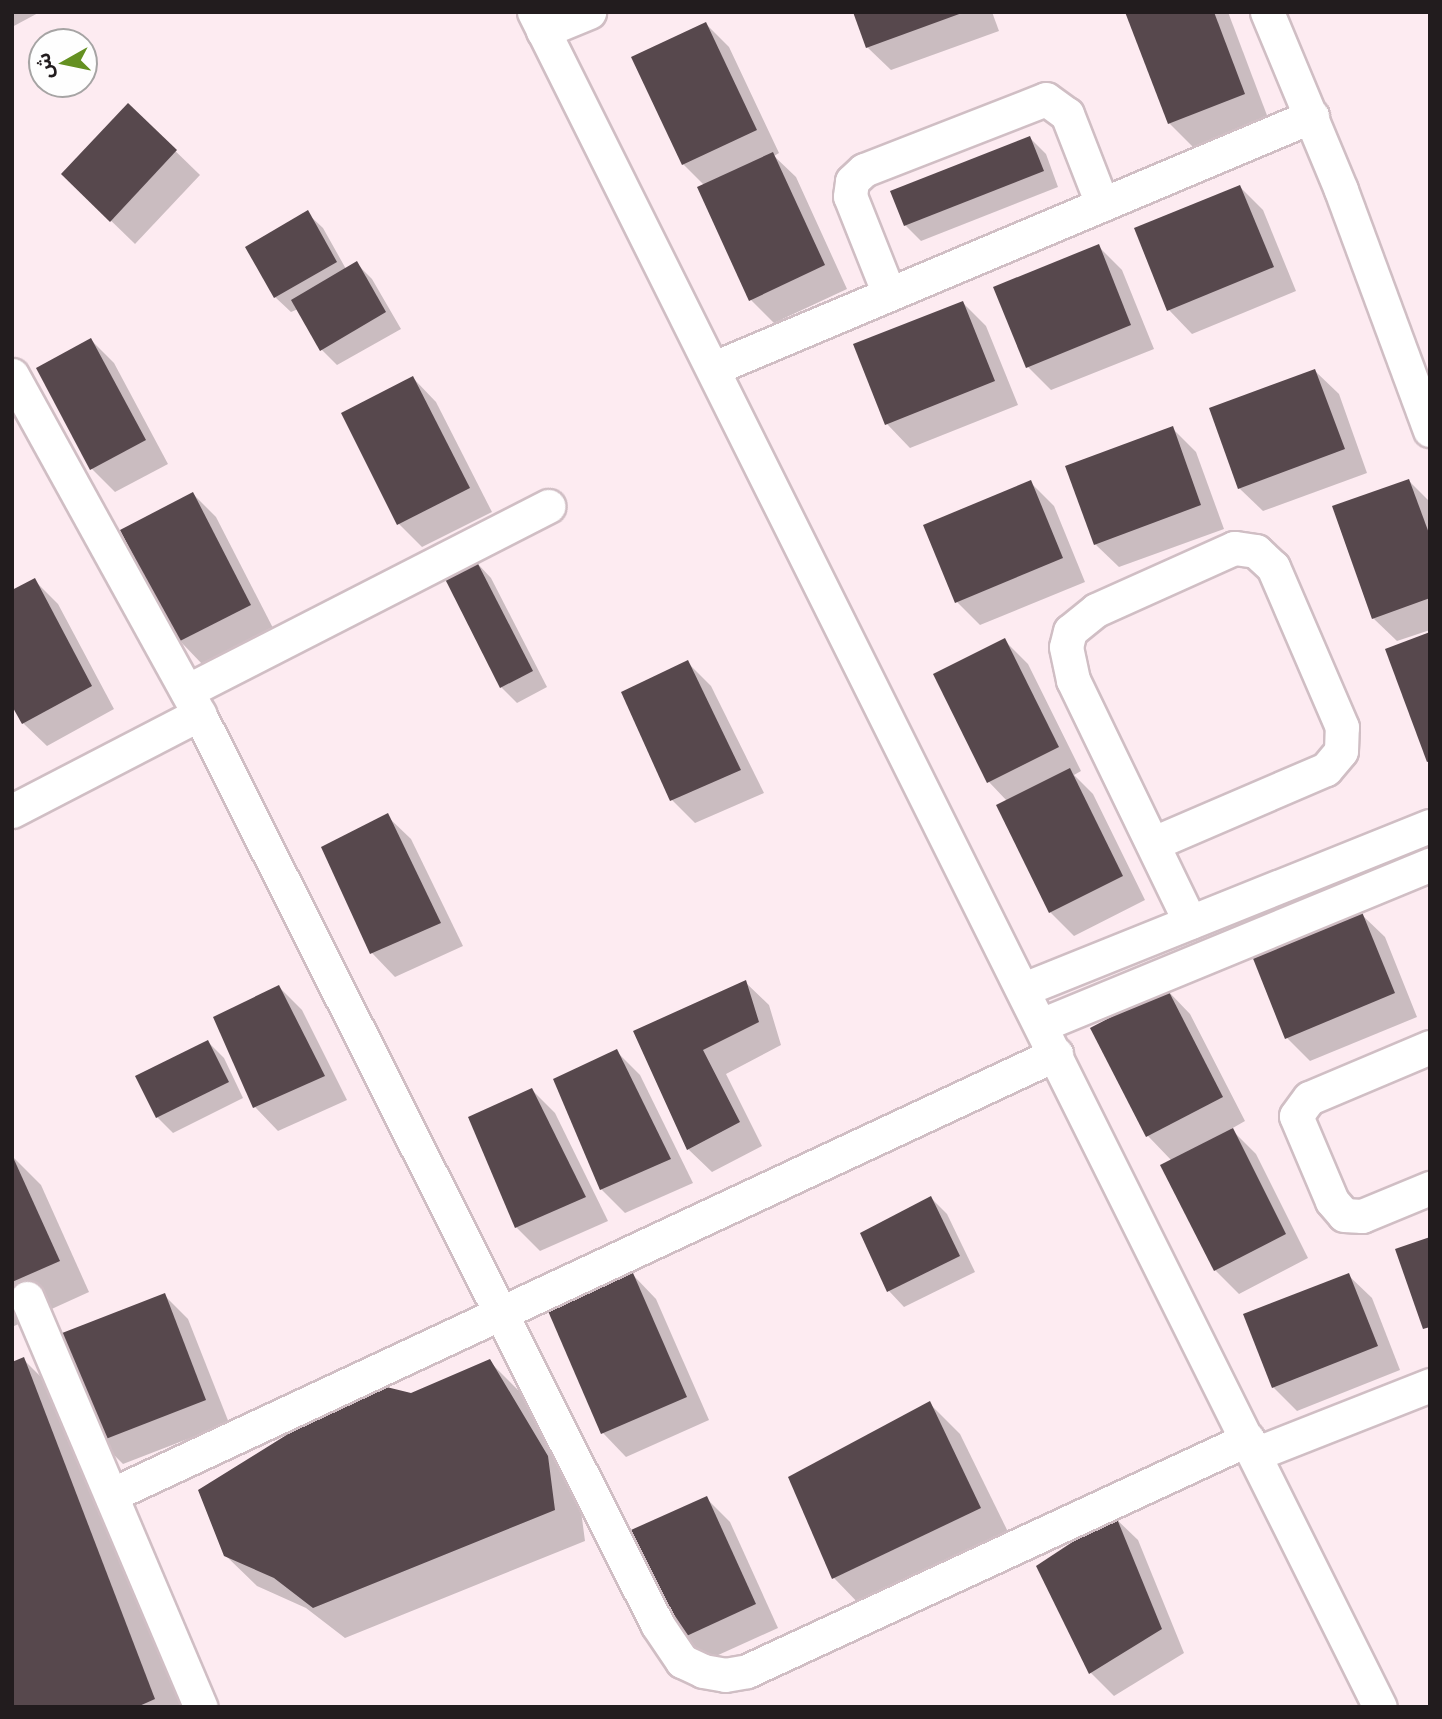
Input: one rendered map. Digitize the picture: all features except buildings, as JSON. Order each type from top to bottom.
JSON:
[{"type":"street","points":[[589,12],[538,22],[714,368],[1380,1707]]},
{"type":"street","points":[[1267,12],[1312,116],[1430,430]]},
{"type":"street","points":[[890,294],[850,197],[852,181],[864,170],[1046,99],[1066,114],[1102,204]]},
{"type":"street","points":[[714,368],[1312,116]]},
{"type":"street","points":[[12,375],[193,703],[667,1644],[682,1661],[703,1671],[725,1675],[747,1671],[1251,1447],[1430,1385]]},
{"type":"street","points":[[12,811],[193,703],[548,506]]},
{"type":"street","points":[[1154,842],[1326,769],[1341,751],[1342,727],[1273,567],[1256,551],[1234,548],[1082,618],[1070,631],[1066,648],[1073,680],[1154,842],[1190,922]]},
{"type":"street","points":[[1024,989],[1430,826]]},
{"type":"street","points":[[111,1496],[500,1313],[1049,1040],[1430,864]]},
{"type":"street","points":[[1430,1047],[1309,1098],[1296,1116],[1332,1201],[1344,1215],[1362,1216],[1430,1188]]},
{"type":"street","points":[[27,1298],[201,1707]]}]
